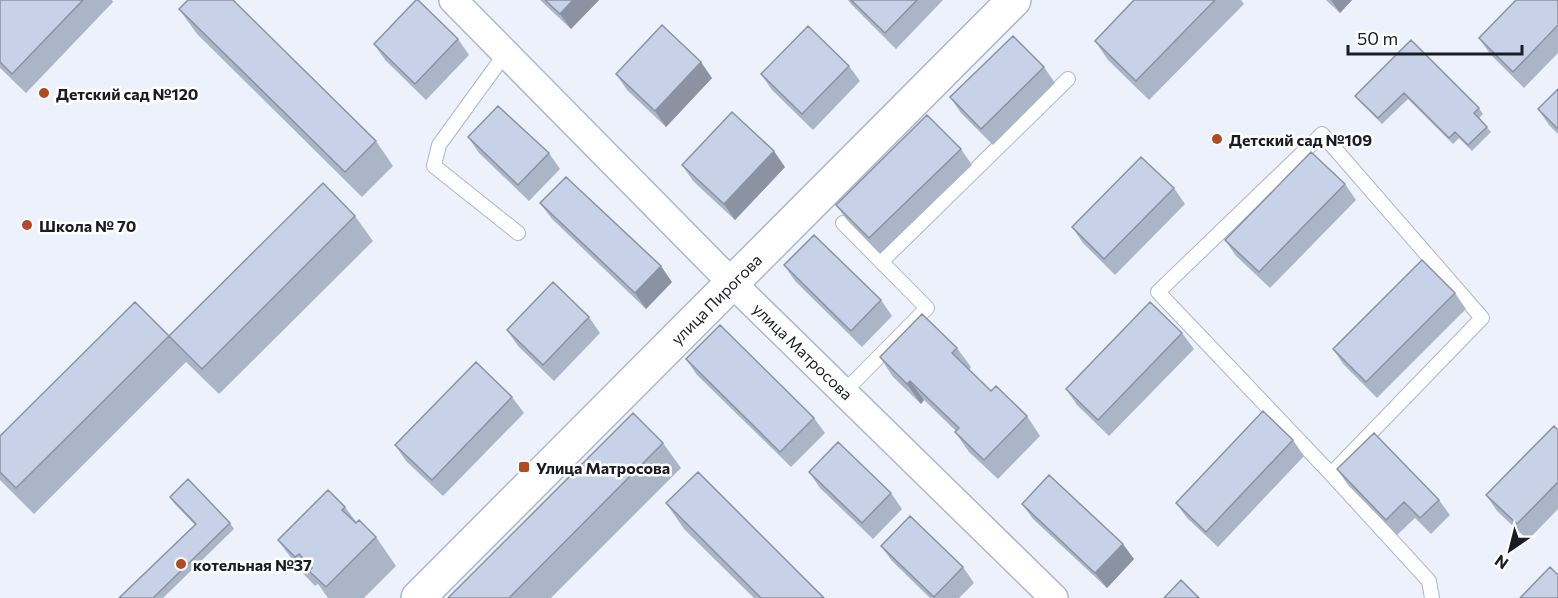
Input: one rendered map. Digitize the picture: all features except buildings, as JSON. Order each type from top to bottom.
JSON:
[{"type":"street","name":"улица Матросова","points":[[453,0],[732,283],[1054,598]]},
{"type":"street","name":"улица Пирогова","points":[[418,598],[1014,0]]},
{"type":"lane","points":[[505,54],[439,145],[434,166],[518,233]]},
{"type":"lane","points":[[882,262],[1068,79]]},
{"type":"lane","points":[[1331,474],[1482,318],[1322,134],[1158,292],[1429,581],[1432,598]]},
{"type":"lane","points":[[843,223],[927,308],[844,392]]},
{"type":"place","name":"Детский сад №120","points":[[44,93]]},
{"type":"place","name":"Детский сад №109","points":[[1217,139]]},
{"type":"place","name":"Школа № 70","points":[[27,225]]},
{"type":"place","name":"Улица Матросова","points":[[524,467]]},
{"type":"place","name":"котельная №37","points":[[181,564]]}]
